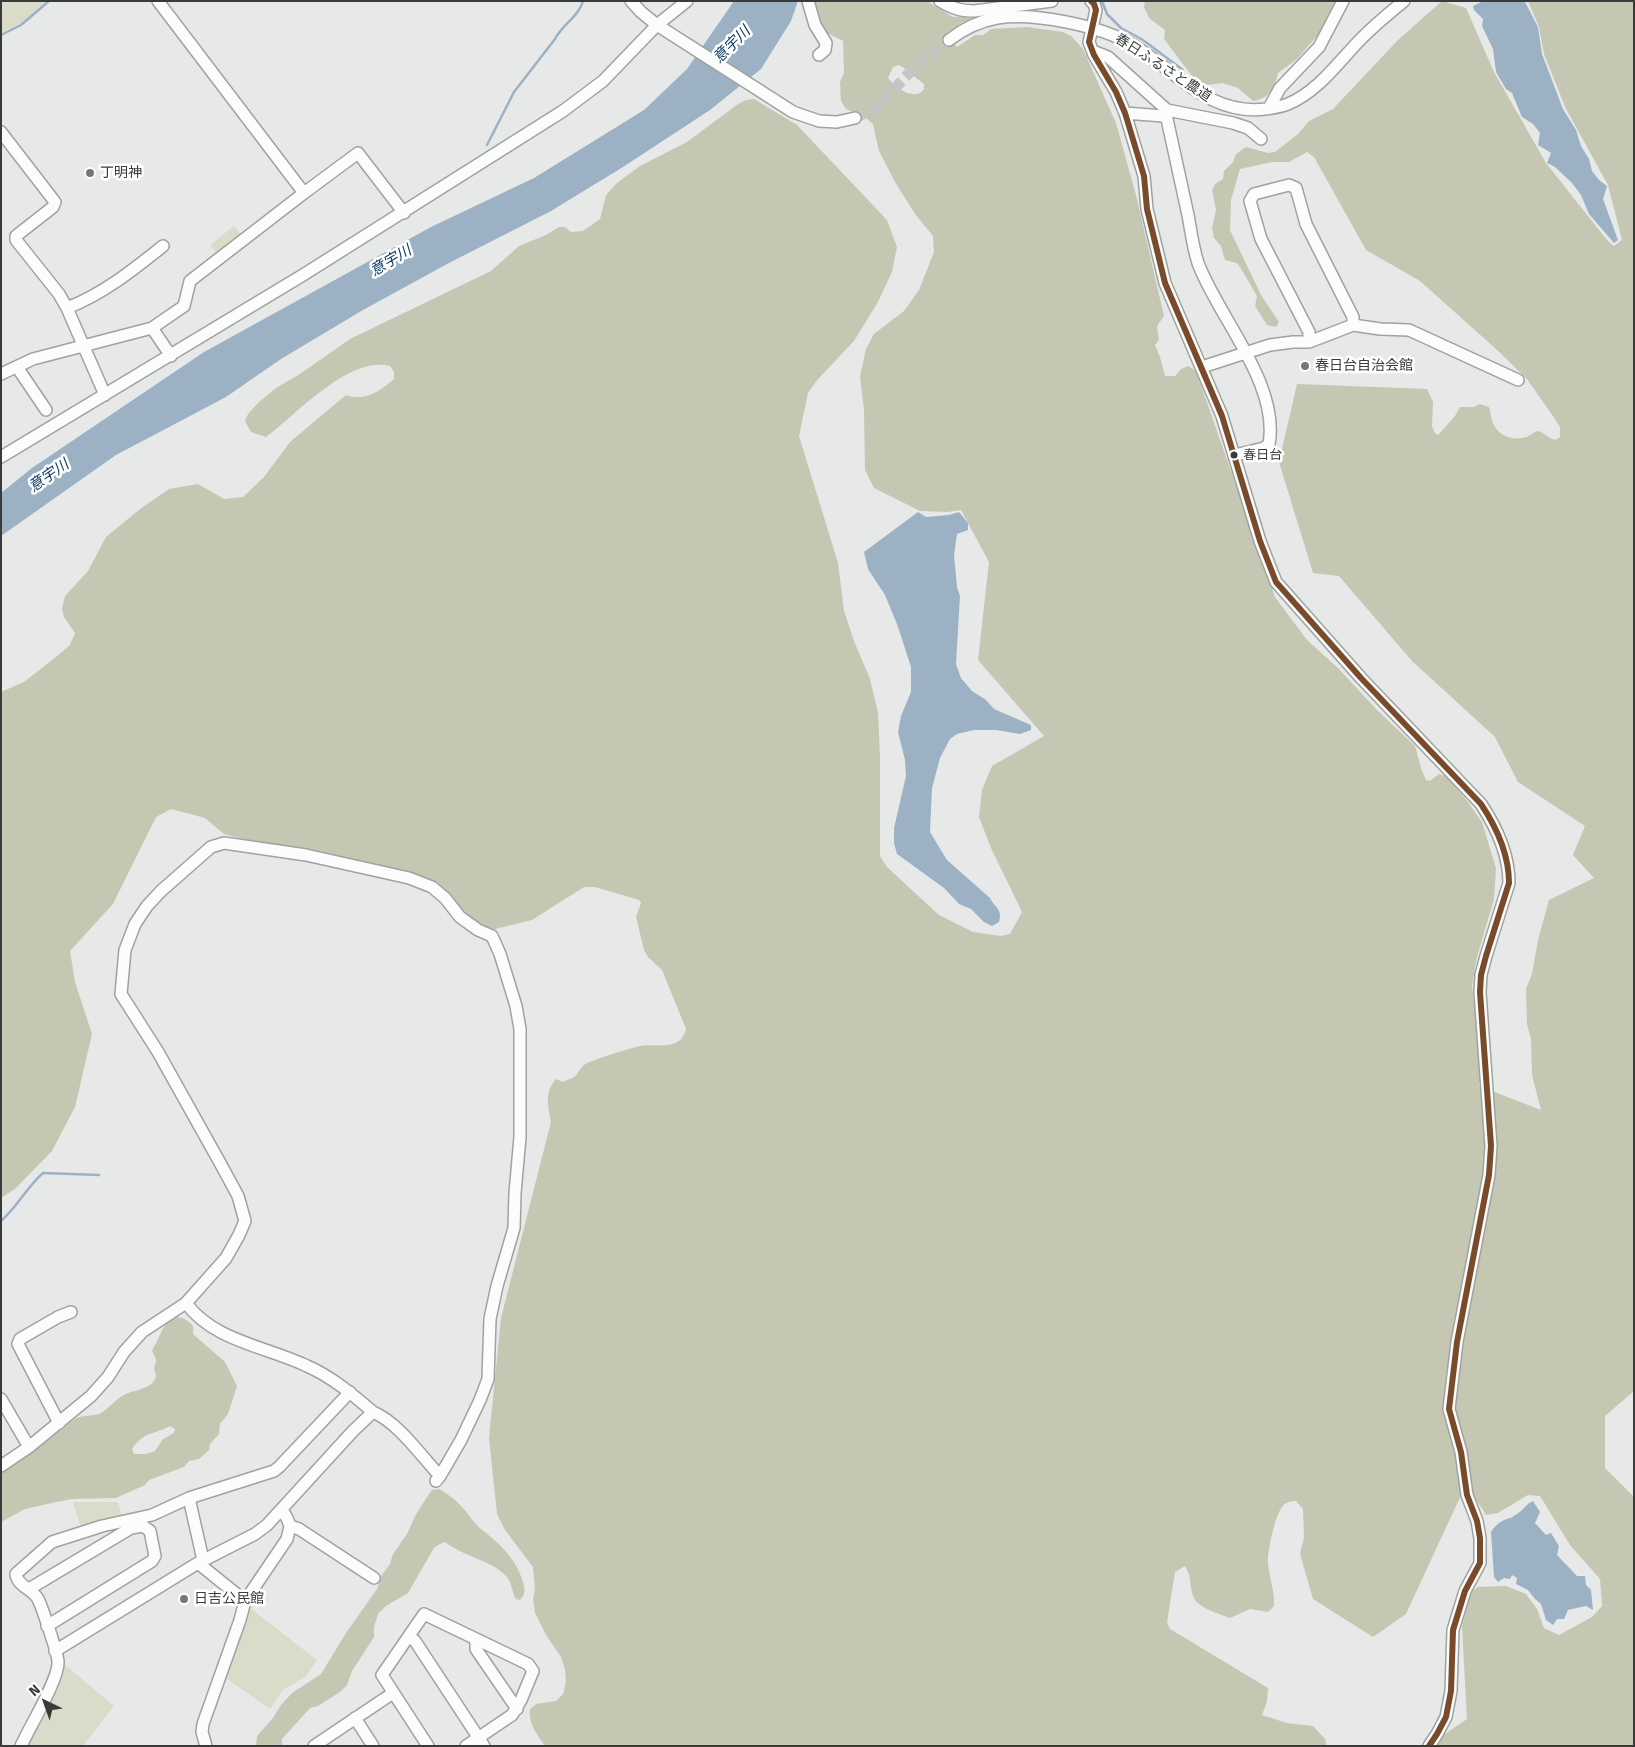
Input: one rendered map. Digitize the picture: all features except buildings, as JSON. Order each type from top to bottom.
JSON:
[{"type":"street","points":[[158,1],[304,193]]},
{"type":"street","points":[[631,1],[641,12],[660,27],[793,112],[813,120],[837,122],[855,118]]},
{"type":"street","points":[[1,457],[171,356],[576,103],[620,66],[687,1]]},
{"type":"street","points":[[808,1],[815,25],[826,43],[825,50],[819,55]]},
{"type":"street","points":[[940,1],[962,11],[1052,1]]},
{"type":"street","points":[[1091,1],[1096,10],[1089,42],[1125,113],[1144,176],[1147,209],[1166,283],[1222,416],[1260,541],[1276,582],[1367,685],[1482,804],[1495,826],[1509,871],[1507,891],[1481,975],[1480,1001],[1491,1146],[1489,1175],[1457,1342],[1449,1409],[1461,1452],[1467,1494],[1477,1521],[1480,1538],[1480,1563],[1466,1591],[1453,1630],[1451,1691],[1446,1717],[1429,1746]]},
{"type":"street","points":[[1269,108],[1280,88],[1319,47],[1343,1]]},
{"type":"street","name":"春日ふるさと農道","points":[[949,40],[977,24],[996,18],[1033,18],[1092,28],[1108,32],[1132,44],[1192,89],[1213,101],[1238,108],[1256,110],[1286,105],[1312,90],[1379,21],[1404,1]]},
{"type":"street","points":[[1093,51],[1108,57],[1166,114],[1198,263],[1259,381],[1270,416],[1269,444],[1264,448],[1235,455]]},
{"type":"street","points":[[1125,113],[1166,114],[1233,123],[1248,128],[1261,139]]},
{"type":"street","points":[[1,132],[55,202],[53,207],[15,238],[59,294],[67,308],[104,395]]},
{"type":"street","points":[[1,374],[33,359],[152,328],[184,306],[190,280],[358,153],[404,212]]},
{"type":"street","points":[[1309,342],[1309,332],[1261,239],[1250,200],[1254,194],[1289,185],[1296,188],[1306,224],[1354,317],[1353,325]]},
{"type":"street","points":[[67,308],[94,296],[111,283],[130,273],[163,246]]},
{"type":"street","points":[[1202,367],[1281,343],[1309,342],[1353,325],[1380,329],[1409,330],[1518,380]]},
{"type":"street","points":[[152,328],[171,356]]},
{"type":"street","points":[[17,367],[46,410]]},
{"type":"street","points":[[1,1466],[29,1447],[91,1396],[108,1377],[124,1352],[142,1332],[186,1303],[226,1258],[245,1221],[243,1208],[224,1170],[158,1052],[121,994],[125,950],[135,924],[147,906],[212,847],[224,843],[306,856],[409,878],[432,887],[445,898],[460,918],[478,930],[492,936],[516,1006],[521,1051],[520,1137],[514,1228],[497,1286],[490,1319],[488,1379],[465,1432],[438,1479],[397,1428],[382,1415],[373,1412],[335,1381],[307,1365],[212,1327],[193,1312],[186,1303]]},
{"type":"street","points":[[59,1423],[18,1344],[23,1338],[58,1317],[71,1312]]},
{"type":"street","points":[[21,1746],[57,1671],[58,1661],[38,1600],[29,1589],[17,1580],[16,1574],[48,1544],[102,1526],[152,1515],[189,1498],[274,1471],[350,1392]]},
{"type":"street","points":[[1,1399],[29,1447]]},
{"type":"street","points":[[55,1651],[201,1562],[255,1534],[282,1510],[353,1431],[373,1412]]},
{"type":"street","points":[[189,1498],[201,1562],[245,1601]]},
{"type":"street","points":[[206,1746],[202,1732],[203,1724],[245,1601],[287,1539],[290,1526],[282,1510]]},
{"type":"street","points":[[29,1589],[131,1528],[143,1526],[150,1531],[155,1556],[152,1561],[47,1626]]},
{"type":"street","points":[[290,1526],[299,1529],[374,1578]]},
{"type":"street","points":[[428,1746],[382,1675],[424,1614],[528,1664],[533,1671],[512,1715],[482,1742],[466,1746]]},
{"type":"street","points":[[409,1636],[415,1641],[482,1742]]},
{"type":"street","points":[[476,1640],[476,1649],[516,1710]]},
{"type":"street","points":[[314,1746],[393,1693]]},
{"type":"street","points":[[355,1718],[373,1746]]},
{"type":"green space","points":[[1,1],[46,1],[22,23],[1,33]]},
{"type":"green space","points":[[809,1],[927,1],[953,17],[964,16],[973,19],[961,23],[948,32],[947,35],[957,47],[975,35],[983,35],[991,29],[1027,27],[1063,32],[1071,36],[1083,49],[1116,123],[1136,195],[1164,316],[1157,326],[1159,340],[1155,345],[1165,376],[1175,376],[1181,369],[1188,366],[1196,371],[1275,597],[1307,640],[1338,668],[1377,710],[1415,746],[1426,780],[1430,781],[1439,774],[1446,776],[1482,822],[1496,868],[1494,899],[1477,957],[1472,986],[1482,1067],[1479,1086],[1541,1110],[1532,1075],[1531,1039],[1527,1024],[1526,989],[1532,974],[1538,940],[1549,900],[1594,878],[1573,855],[1585,826],[1518,782],[1495,737],[1412,661],[1339,576],[1313,573],[1279,462],[1297,384],[1427,389],[1433,402],[1432,426],[1438,435],[1455,416],[1460,407],[1474,407],[1480,404],[1489,407],[1492,421],[1496,428],[1507,437],[1522,438],[1538,431],[1555,440],[1560,437],[1560,427],[1527,379],[1496,349],[1420,281],[1366,250],[1314,157],[1307,152],[1289,162],[1272,162],[1240,169],[1231,200],[1230,230],[1261,295],[1279,322],[1276,327],[1267,325],[1255,306],[1257,296],[1240,267],[1237,263],[1225,260],[1221,246],[1214,238],[1212,228],[1216,210],[1212,190],[1215,184],[1223,179],[1224,171],[1233,162],[1236,154],[1246,147],[1268,153],[1275,152],[1298,134],[1309,121],[1333,109],[1397,41],[1442,1],[1466,8],[1494,72],[1546,163],[1607,240],[1614,246],[1622,240],[1608,185],[1566,109],[1544,54],[1539,27],[1528,1],[1634,1],[1634,1391],[1605,1416],[1605,1468],[1634,1497],[1634,1746],[1435,1746],[1436,1740],[1467,1719],[1462,1627],[1470,1593],[1478,1587],[1506,1586],[1526,1594],[1537,1609],[1544,1628],[1559,1635],[1592,1617],[1602,1606],[1600,1579],[1570,1545],[1540,1496],[1528,1495],[1498,1513],[1486,1515],[1472,1493],[1462,1493],[1406,1614],[1373,1637],[1313,1599],[1300,1554],[1304,1538],[1303,1509],[1296,1501],[1283,1505],[1272,1534],[1268,1563],[1274,1595],[1274,1606],[1268,1612],[1250,1609],[1230,1618],[1209,1610],[1195,1600],[1189,1574],[1185,1566],[1175,1572],[1167,1622],[1170,1629],[1268,1688],[1267,1701],[1262,1715],[1287,1723],[1313,1726],[1325,1739],[1326,1746],[545,1746],[532,1724],[530,1709],[536,1704],[556,1701],[563,1694],[566,1682],[565,1669],[561,1657],[546,1635],[535,1613],[533,1567],[505,1530],[497,1514],[489,1438],[501,1318],[551,1122],[548,1094],[552,1084],[556,1079],[563,1082],[573,1078],[584,1065],[603,1057],[640,1046],[673,1044],[679,1041],[686,1029],[662,970],[648,957],[644,950],[636,917],[641,903],[639,900],[595,887],[584,887],[532,920],[491,930],[463,914],[417,875],[324,852],[263,844],[224,834],[205,818],[171,809],[156,817],[113,904],[70,951],[75,982],[92,1034],[75,1107],[52,1151],[16,1188],[1,1198],[1,692],[24,682],[70,645],[75,633],[64,617],[62,608],[65,596],[88,571],[106,537],[140,509],[169,489],[198,484],[224,499],[243,497],[264,477],[290,442],[346,395],[360,397],[372,394],[394,379],[394,372],[390,366],[374,365],[358,369],[324,389],[266,437],[251,432],[245,421],[248,414],[276,388],[300,374],[350,339],[491,271],[519,246],[546,235],[559,227],[565,227],[571,232],[583,231],[600,219],[606,195],[617,183],[640,166],[687,142],[746,100],[754,99],[797,125],[887,220],[897,247],[892,272],[878,302],[854,341],[818,379],[808,393],[799,436],[838,563],[844,611],[870,679],[878,713],[880,856],[887,867],[939,915],[973,932],[1001,936],[1010,934],[1022,912],[991,848],[979,817],[982,790],[992,766],[1044,736],[978,660],[989,562],[961,510],[948,512],[920,511],[874,488],[865,470],[864,410],[860,377],[866,349],[874,334],[904,311],[919,290],[934,252],[933,236],[915,214],[895,182],[879,151],[873,124],[865,117],[846,109],[841,101],[840,82],[844,73],[843,41],[823,31]],"holes":[[[900,66],[924,84],[924,89],[920,93],[911,94],[906,92],[888,78],[893,67]]]},
{"type":"green space","points":[[1145,1],[1335,1],[1323,29],[1297,59],[1278,73],[1270,92],[1263,98],[1253,101],[1238,88],[1222,83],[1208,85],[1195,80],[1164,39],[1165,30],[1149,18],[1144,7]]},
{"type":"green space","points":[[234,226],[242,236],[218,255],[210,245]]},
{"type":"green space","points":[[179,1317],[193,1326],[193,1334],[225,1362],[237,1386],[228,1414],[220,1424],[219,1434],[210,1444],[209,1450],[199,1459],[189,1461],[184,1467],[149,1480],[145,1485],[116,1498],[72,1499],[56,1502],[25,1509],[1,1522],[1,1468],[75,1419],[101,1413],[122,1396],[145,1388],[153,1383],[156,1378],[154,1368],[156,1361],[152,1350],[164,1326],[172,1319]],"holes":[[[170,1426],[175,1429],[174,1433],[163,1439],[155,1451],[146,1454],[134,1454],[132,1449],[145,1436]]]},
{"type":"green space","points":[[440,1489],[459,1503],[478,1526],[501,1546],[512,1559],[523,1582],[524,1592],[522,1598],[520,1600],[516,1599],[507,1577],[493,1566],[445,1542],[438,1545],[434,1548],[408,1593],[386,1606],[378,1614],[374,1627],[374,1637],[352,1671],[347,1685],[340,1692],[318,1706],[310,1708],[282,1739],[282,1746],[256,1746],[257,1736],[273,1718],[281,1705],[292,1693],[321,1674],[346,1633],[377,1589],[381,1576],[390,1564],[393,1554],[407,1534],[415,1516],[427,1497],[432,1490]]},
{"type":"green space","points":[[73,1502],[118,1502],[122,1517],[81,1528]]},
{"type":"green space","points":[[248,1608],[317,1660],[305,1677],[283,1690],[270,1709],[227,1679],[226,1675]]},
{"type":"green space","points":[[65,1665],[114,1706],[83,1746],[24,1746],[62,1673],[63,1666]]},
{"type":"water","name":"意宇川","points":[[734,1],[798,1],[791,21],[761,69],[710,110],[551,211],[447,264],[363,310],[281,359],[226,397],[116,455],[1,536],[1,493],[32,468],[204,352],[431,227],[534,178],[644,110],[687,69]]},
{"type":"water","points":[[1483,1],[1525,2],[1538,27],[1542,54],[1563,109],[1576,130],[1581,146],[1589,159],[1592,171],[1607,186],[1603,199],[1618,240],[1614,243],[1589,214],[1581,195],[1572,183],[1555,167],[1547,163],[1551,153],[1538,145],[1540,133],[1533,124],[1522,117],[1512,93],[1506,89],[1496,72],[1493,49],[1482,26],[1483,19],[1474,10],[1473,6]]},
{"type":"water","points":[[918,512],[926,517],[959,512],[968,523],[968,530],[957,534],[954,555],[957,587],[960,596],[956,664],[961,678],[972,691],[986,700],[994,709],[1031,725],[1031,730],[1020,734],[996,730],[974,730],[957,734],[950,739],[940,758],[932,788],[930,832],[947,860],[990,898],[998,909],[1000,914],[999,922],[992,926],[984,922],[971,909],[959,904],[944,888],[897,854],[894,843],[894,828],[906,776],[905,760],[898,732],[901,716],[911,692],[911,667],[897,624],[885,595],[868,569],[864,552]]},
{"type":"water","points":[[1533,1501],[1540,1512],[1535,1523],[1546,1535],[1551,1533],[1559,1546],[1557,1555],[1577,1576],[1585,1576],[1586,1585],[1591,1590],[1593,1610],[1586,1606],[1568,1610],[1564,1619],[1557,1619],[1553,1625],[1546,1620],[1541,1604],[1528,1590],[1516,1584],[1517,1578],[1512,1575],[1510,1579],[1504,1578],[1498,1582],[1494,1577],[1491,1532],[1500,1523],[1520,1512]]},
{"type":"waterway","points":[[1,35],[21,25],[49,1]]},
{"type":"waterway","points":[[487,145],[514,92],[578,11],[583,1]]},
{"type":"waterway","points":[[1102,1],[1107,14],[1121,28],[1143,40],[1183,70]]},
{"type":"waterway","points":[[1,1221],[43,1173],[99,1175]]},
{"type":"tunnel","points":[[855,118],[877,107],[915,67],[949,40]]},
{"type":"transit line","points":[[1091,1],[1096,10],[1089,42],[1125,113],[1144,176],[1147,209],[1165,283],[1222,416],[1260,541],[1276,582],[1361,678],[1481,804],[1497,832],[1507,862],[1509,883],[1486,956],[1481,975],[1480,992],[1491,1146],[1489,1175],[1457,1342],[1449,1409],[1461,1452],[1467,1495],[1477,1521],[1480,1538],[1480,1563],[1465,1591],[1453,1630],[1451,1691],[1446,1717],[1429,1746]]},
{"type":"place","name":"丁明神","points":[[90,173]]},
{"type":"place","name":"春日台自治会館","points":[[1305,366]]},
{"type":"place","name":"春日台","points":[[1234,455]]},
{"type":"place","name":"日吉公民館","points":[[184,1599]]}]
